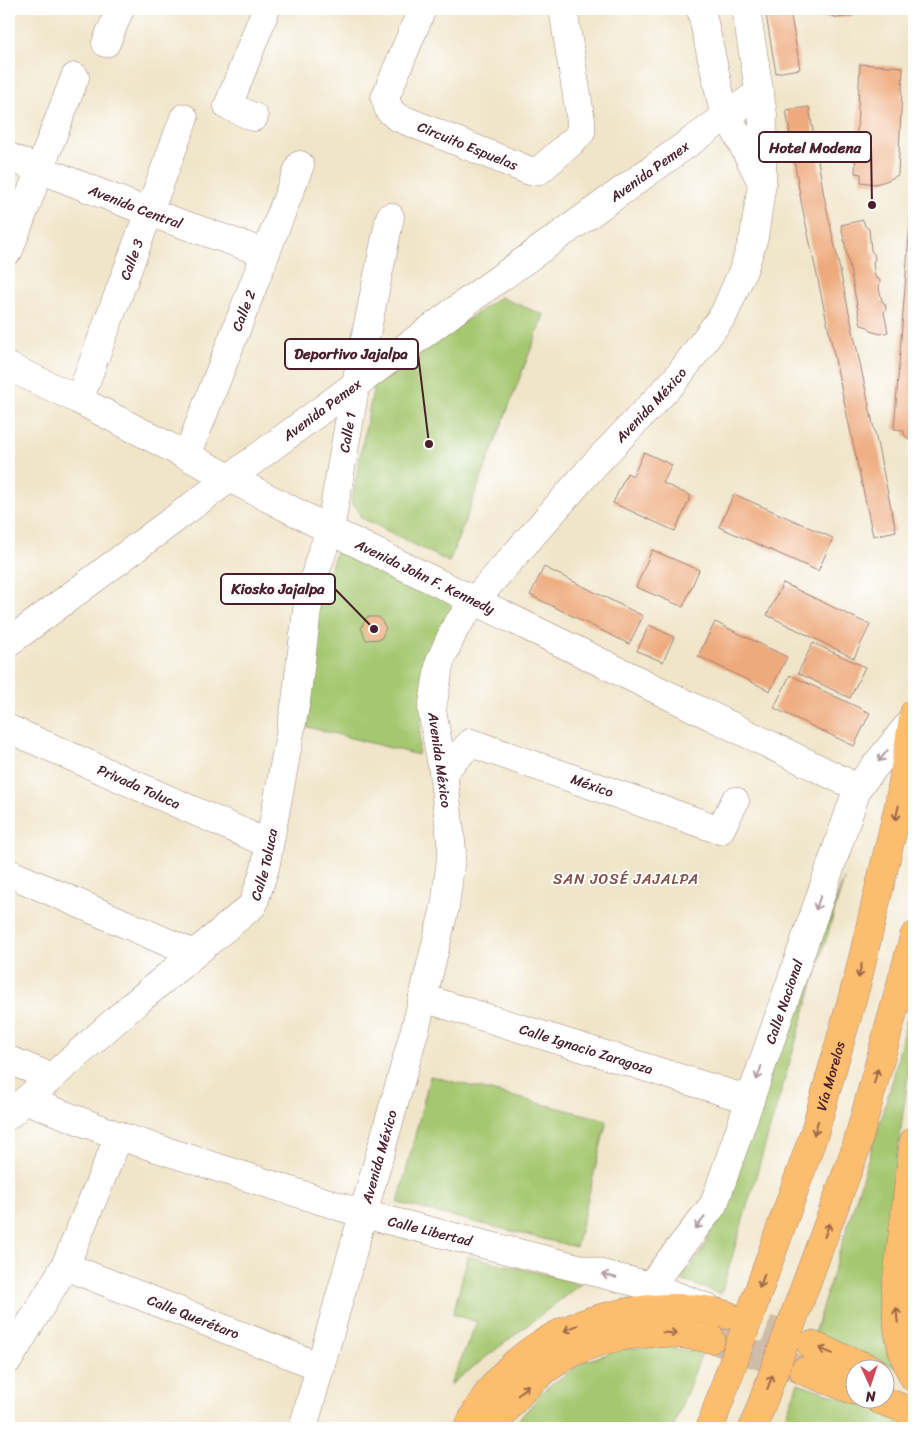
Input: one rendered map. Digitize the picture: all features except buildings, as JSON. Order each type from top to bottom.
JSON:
[{"type":"main road","name":"Vía Morelos","points":[[710,1428],[814,1134],[858,978],[899,804],[914,713]]},
{"type":"main road","points":[[753,1428],[856,1148],[914,936]]},
{"type":"main road","points":[[914,1141],[896,1288],[896,1309],[901,1348],[914,1378]]},
{"type":"main road","points":[[468,1428],[484,1399],[513,1364],[530,1349],[568,1329],[594,1319],[633,1311],[680,1308],[724,1314]]},
{"type":"main road","points":[[493,1428],[530,1383],[561,1359],[578,1350],[598,1342],[640,1333],[687,1334],[711,1339]]},
{"type":"main road","points":[[811,1345],[848,1360]]},
{"type":"main road","points":[[804,1372],[846,1387]]},
{"type":"main road","points":[[896,1379],[914,1386]]},
{"type":"main road","points":[[896,1406],[914,1412]]},
{"type":"street","points":[[106,43],[120,9]]},
{"type":"street","points":[[254,117],[228,106],[266,9]]},
{"type":"street","name":"Circuito Espuelas","points":[[422,9],[385,98],[389,110],[397,117],[530,171],[540,170],[581,132],[581,121],[564,9]]},
{"type":"street","points":[[701,9],[722,104],[762,183]]},
{"type":"street","name":"Avenida México","points":[[303,1428],[423,998],[445,907],[452,850],[443,772],[432,710],[440,661],[455,628],[475,600],[594,465],[676,379],[724,314],[744,268],[754,237],[762,183],[763,114],[746,9]]},
{"type":"street","points":[[9,250],[75,77]]},
{"type":"street","name":"Avenida Pemex","points":[[9,642],[476,295],[760,92]]},
{"type":"street","name":"Calle 3","points":[[79,400],[184,118]]},
{"type":"street","name":"Avenida Central","points":[[9,157],[148,212],[265,253]]},
{"type":"street","name":"Calle 2","points":[[187,456],[300,165]]},
{"type":"street","name":"Calle 1","points":[[330,530],[356,384],[390,217]]},
{"type":"street","name":"Avenida John F. Kennedy","points":[[9,368],[79,400],[330,530],[844,781]]},
{"type":"street","name":"Calle Toluca","points":[[18,1108],[133,1004],[253,905],[265,868],[296,701],[307,610],[318,564],[330,530]]},
{"type":"street","name":"Calle Nacional","points":[[650,1286],[714,1204],[858,787],[914,718]]},
{"type":"street","name":"Privada Toluca","points":[[9,729],[269,844]]},
{"type":"street","name":"México","points":[[443,772],[471,742],[720,830],[735,801]]},
{"type":"street","points":[[9,872],[194,954]]},
{"type":"street","name":"Calle Ignacio Zaragoza","points":[[423,998],[750,1100]]},
{"type":"street","points":[[9,1060],[51,1077]]},
{"type":"street","name":"Calle Libertad","points":[[18,1108],[119,1136],[363,1214],[650,1286],[724,1314]]},
{"type":"street","points":[[9,1359],[65,1266],[119,1136]]},
{"type":"street","name":"Calle Querétaro","points":[[65,1266],[321,1367]]},
{"type":"green space","points":[[500,297],[544,315],[449,562],[360,517],[356,507],[351,503],[374,385]]},
{"type":"green space","points":[[339,543],[462,602],[423,707],[418,755],[304,726],[311,626]]},
{"type":"green space","points":[[844,879],[721,1294],[678,1279],[691,1266],[704,1247]]},
{"type":"green space","points":[[914,987],[914,1032],[879,1291],[882,1330],[892,1360],[878,1360],[814,1334],[893,1079]]},
{"type":"green space","points":[[430,1076],[607,1120],[576,1247],[398,1203]]},
{"type":"green space","points":[[468,1256],[582,1283],[450,1385],[477,1322],[453,1314]]},
{"type":"green space","points":[[660,1346],[702,1353],[673,1428],[512,1428],[546,1388],[583,1362],[621,1349]]},
{"type":"green space","points":[[798,1383],[846,1399],[846,1410],[878,1410],[913,1422],[882,1428],[781,1428]]},
{"type":"tunnel","points":[[727,1315],[810,1344]]},
{"type":"tunnel","points":[[711,1339],[804,1371]]},
{"type":"place","name":"Hotel Modena","points":[[872,205]]},
{"type":"place","name":"Deportivo Jajalpa","points":[[429,444]]},
{"type":"place","name":"Kiosko Jajalpa","points":[[374,629]]},
{"type":"district","name":"SAN JOSÉ JAJALPA","points":[[626,879]]}]
